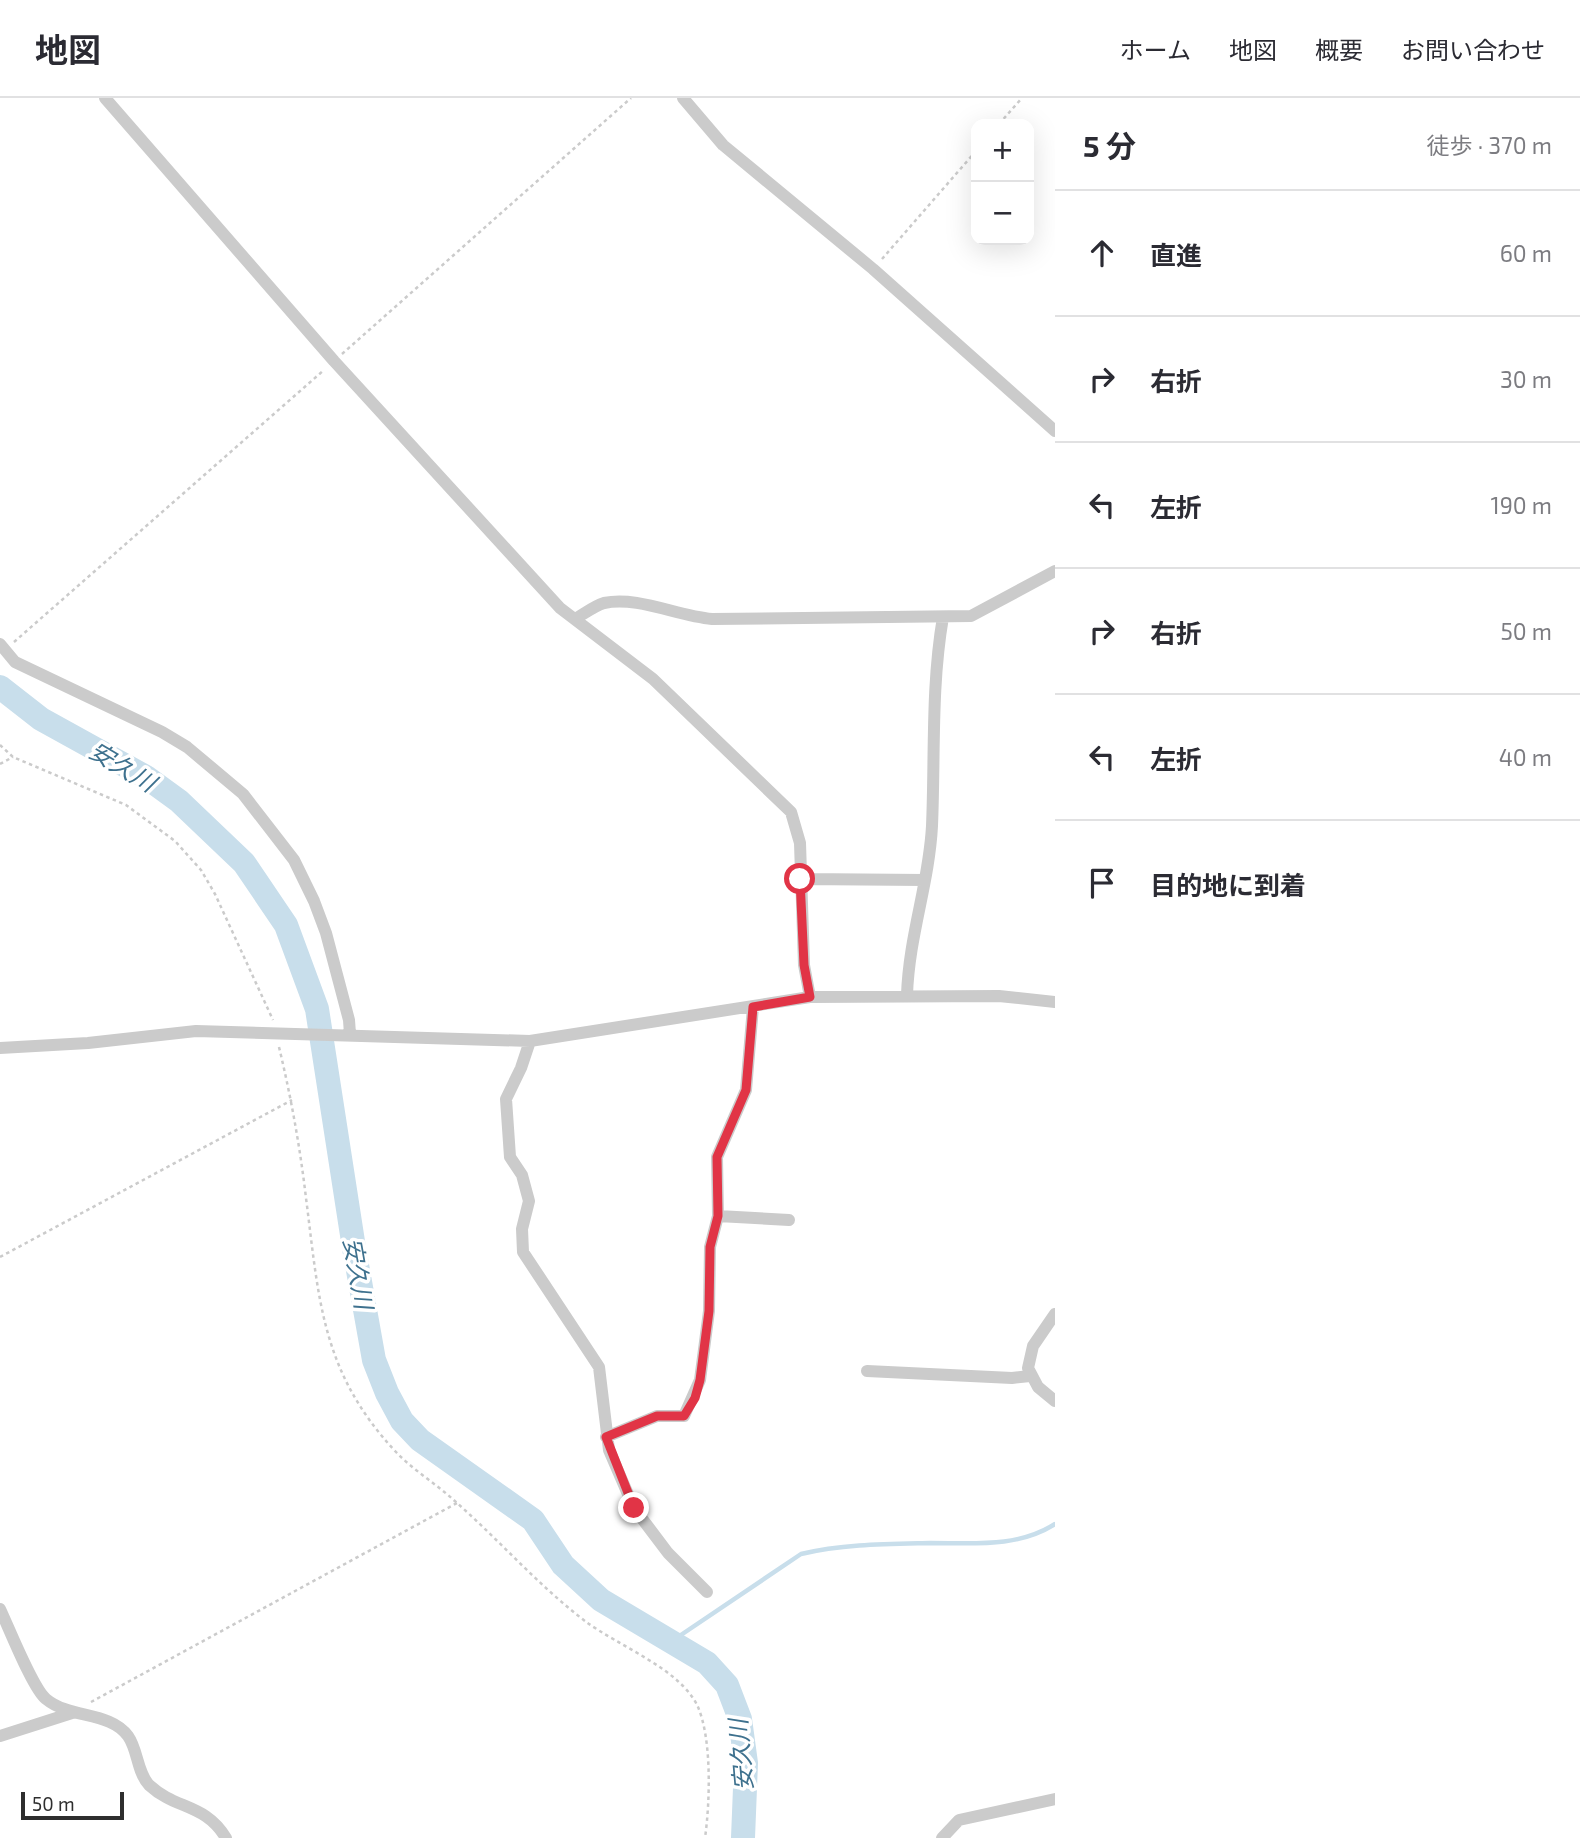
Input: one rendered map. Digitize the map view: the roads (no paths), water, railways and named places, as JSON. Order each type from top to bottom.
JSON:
[{"type":"street","points":[[105,98],[334,361],[560,608],[653,679],[791,812],[800,843],[804,965],[810,997]]},
{"type":"street","points":[[683,98],[723,145],[873,269],[1055,431]]},
{"type":"street","points":[[575,619],[600,604],[618,601],[687,617],[712,619],[971,616],[985,611],[1055,571]]},
{"type":"street","points":[[907,995],[910,944],[925,880],[932,826],[934,680],[943,617]]},
{"type":"street","points":[[3,647],[15,662],[187,747],[243,794],[294,860],[314,901],[326,933],[350,1034]]},
{"type":"street","points":[[800,879],[925,880]]},
{"type":"street","points":[[0,1048],[88,1044],[196,1031],[530,1041],[810,997],[999,996],[1055,1002]]},
{"type":"street","points":[[606,1437],[657,1416],[684,1416],[695,1398],[709,1311],[710,1247],[718,1216],[717,1157],[746,1090],[753,1007]]},
{"type":"street","points":[[530,1041],[522,1068],[509,1087],[506,1099],[510,1157],[522,1175],[529,1201],[522,1229],[523,1252],[599,1367],[606,1437],[634,1508],[668,1553],[707,1592]]},
{"type":"street","points":[[718,1216],[789,1220]]},
{"type":"street","points":[[1055,1314],[1028,1358],[1030,1376],[1055,1401]]},
{"type":"street","points":[[867,1371],[1012,1378],[1030,1376]]},
{"type":"street","points":[[0,1609],[43,1697],[72,1713],[114,1723],[128,1737],[149,1784],[181,1805],[204,1813],[216,1822],[226,1838]]},
{"type":"street","points":[[0,1736],[72,1713]]},
{"type":"street","points":[[942,1838],[959,1821],[1055,1799]]},
{"type":"waterway","name":"安久川","points":[[0,687],[41,719],[146,777],[179,801],[244,863],[286,925],[317,1009],[374,1360],[387,1393],[402,1421],[420,1440],[533,1520],[563,1565],[601,1600],[707,1663],[727,1685],[740,1719],[746,1763],[743,1838]]},
{"type":"waterway","points":[[669,1643],[801,1554],[865,1545],[1010,1541],[1041,1532],[1055,1524]]}]
